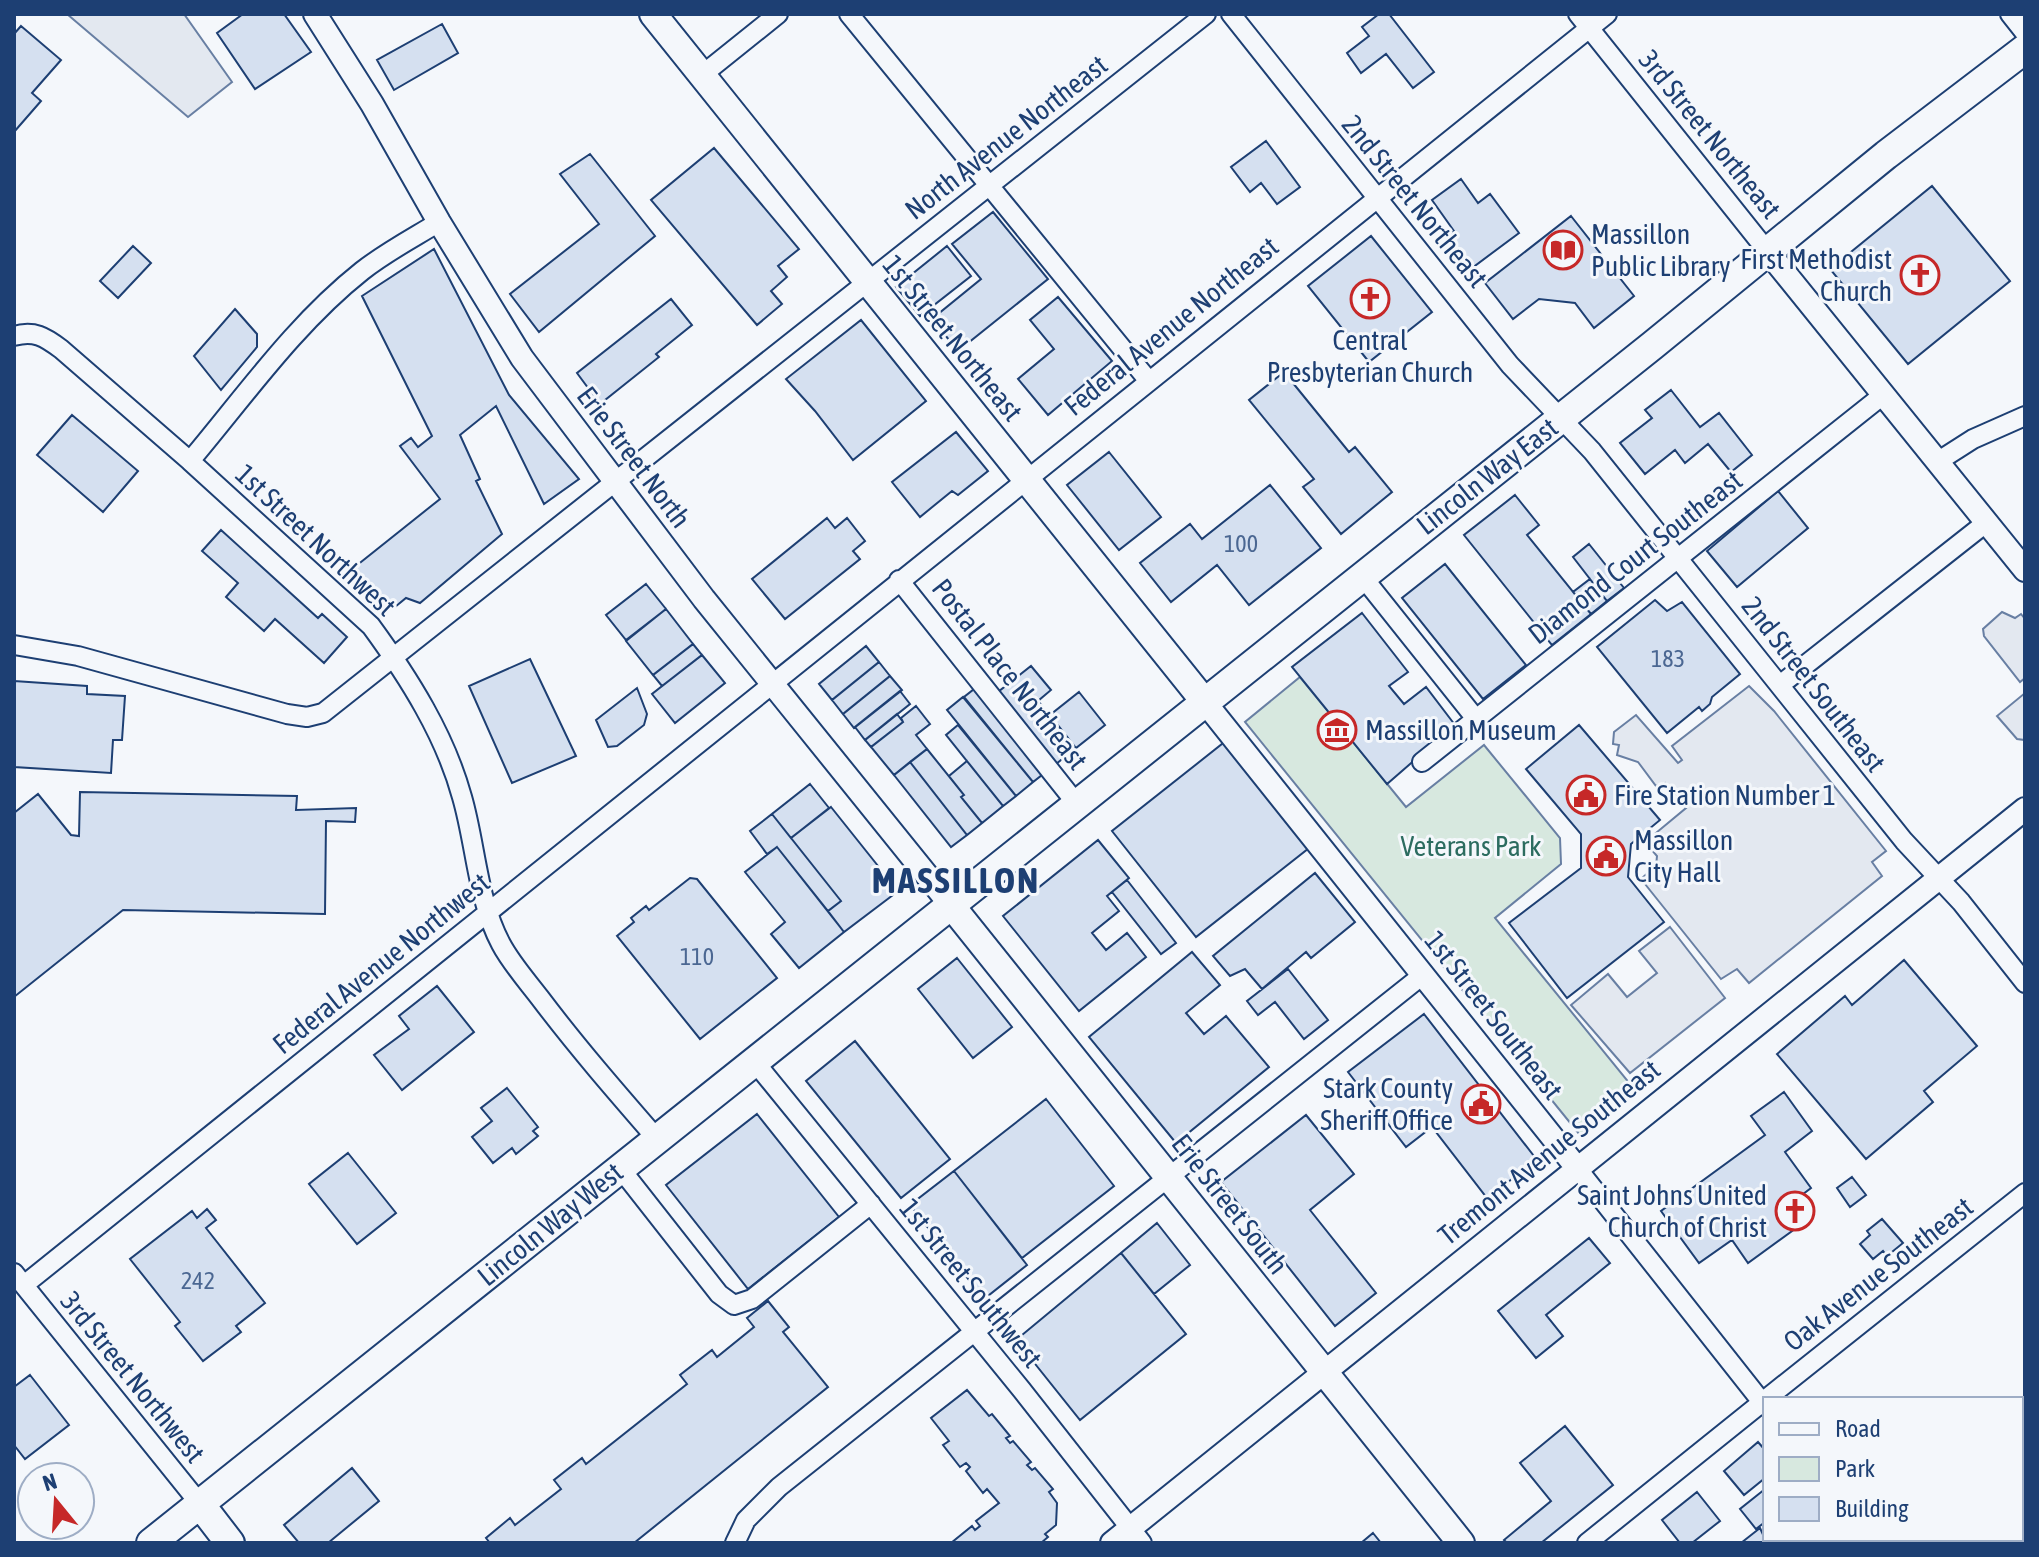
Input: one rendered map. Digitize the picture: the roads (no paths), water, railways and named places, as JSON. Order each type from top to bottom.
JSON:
[{"type":"main road","name":"1st Street Northeast","points":[[653,14],[1204,701]]},
{"type":"main road","name":"Lincoln Way East","points":[[950,904],[1886,155],[2025,49]]},
{"type":"main road","name":"Lincoln Way West","points":[[151,1543],[950,904]]},
{"type":"main road","name":"Erie Street South","points":[[950,904],[1461,1543]]},
{"type":"main road","points":[[200,1504],[230,1543]]},
{"type":"street","name":"Erie Street North","points":[[315,14],[372,104],[522,358],[771,683],[950,904]]},
{"type":"street","points":[[702,75],[778,14]]},
{"type":"street","points":[[849,14],[1148,380]]},
{"type":"street","name":"North Avenue Northeast","points":[[14,645],[110,664],[287,714],[307,717],[323,713],[1206,14]]},
{"type":"street","name":"2nd Street Northeast","points":[[1231,14],[1510,365],[1561,418]]},
{"type":"street","name":"Federal Avenue Northeast","points":[[771,683],[1376,198],[1583,21],[1607,14]]},
{"type":"street","points":[[2010,14],[2025,33]]},
{"type":"street","name":"3rd Street Northeast","points":[[1583,21],[1768,252]]},
{"type":"street","points":[[190,461],[279,355],[340,290],[387,253],[439,222]]},
{"type":"street","points":[[1768,252],[2025,570]]},
{"type":"street","name":"1st Street Northwest","points":[[19,334],[39,334],[61,349],[190,461],[371,626],[394,657],[428,715],[453,769],[468,818],[488,913],[500,942],[600,1074],[657,1139]]},
{"type":"street","name":"Diamond Court Southeast","points":[[1422,762],[1883,395]]},
{"type":"street","points":[[1937,462],[1973,439],[2025,416]]},
{"type":"street","name":"2nd Street Southeast","points":[[1561,418],[1592,451],[1679,558],[1904,841],[1961,902],[2025,983]]},
{"type":"street","points":[[1780,685],[1987,522]]},
{"type":"street","points":[[1362,576],[1476,719]]},
{"type":"street","name":"Postal Place Northeast","points":[[899,580],[1076,803]]},
{"type":"street","name":"Federal Avenue Northwest","points":[[19,1279],[488,913],[771,683]]},
{"type":"street","name":"1st Street Southeast","points":[[1204,701],[1763,1401]]},
{"type":"street","name":"Tremont Avenue Southeast","points":[[1112,1543],[1136,1536],[1324,1371],[2025,809]]},
{"type":"street","points":[[735,1543],[746,1520],[779,1487],[1424,974]]},
{"type":"street","name":"1st Street Southwest","points":[[754,1061],[1136,1536]]},
{"type":"street","points":[[620,1168],[719,1294],[734,1305],[742,1305],[752,1299],[871,1204]]},
{"type":"street","name":"Oak Avenue Southeast","points":[[1770,1397],[2025,1193]]},
{"type":"street","name":"3rd Street Northwest","points":[[19,1279],[200,1504]]},
{"type":"street","name":"Oak Avenue Southeast","points":[[1587,1543],[1763,1403]]},
{"type":"place","name":"Massillon Public Library","points":[[1563,250]]},
{"type":"place","name":"First Methodist Church","points":[[1920,275]]},
{"type":"place","name":"Central Presbyterian Church","points":[[1370,299]]},
{"type":"place","name":"Massillon Museum","points":[[1337,730]]},
{"type":"place","name":"Fire Station Number 1","points":[[1586,795]]},
{"type":"place","name":"Massillon City Hall","points":[[1606,856]]},
{"type":"place","name":"Stark County Sheriff Office","points":[[1481,1104]]},
{"type":"place","name":"Saint Johns United Church of Christ","points":[[1795,1211]]},
{"type":"district","name":"MASSILLON","points":[[956,880]]},
{"type":"park label","name":"Veterans Park","points":[[1471,846]]}]
